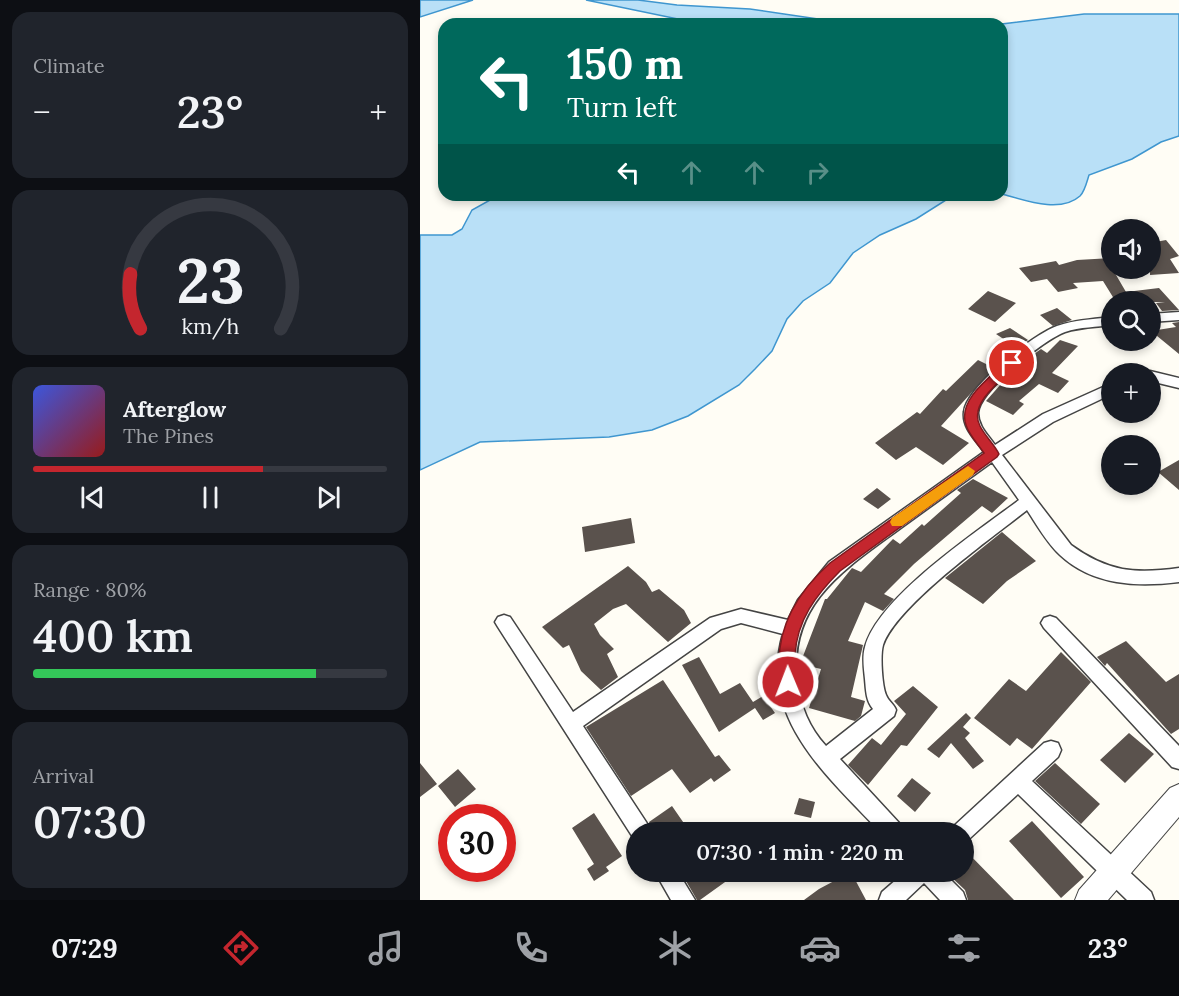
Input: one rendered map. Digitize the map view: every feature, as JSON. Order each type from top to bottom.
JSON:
[{"type":"street","points":[[1161,317],[1179,316]]},
{"type":"street","points":[[1101,323],[1059,329],[1040,339],[1012,363],[973,403],[970,414],[973,426],[1065,550],[1081,563],[1103,574],[1147,580],[1179,575]]},
{"type":"street","points":[[1161,379],[1179,383]]},
{"type":"street","points":[[885,822],[808,738],[795,711],[788,682],[787,655],[792,629],[802,605],[817,584],[835,567],[992,454],[1048,418],[1101,393]]},
{"type":"street","points":[[826,758],[887,710],[877,700],[874,679],[874,646],[884,622],[952,561],[1028,501]]},
{"type":"street","points":[[572,724],[716,623],[741,616],[792,629]]},
{"type":"street","points":[[504,622],[635,822]]},
{"type":"street","points":[[1050,623],[1179,760]]},
{"type":"street","points":[[973,822],[1051,750]]},
{"type":"street","points":[[1018,781],[1143,900]]},
{"type":"street","points":[[1089,900],[1179,797]]},
{"type":"street","points":[[672,882],[684,900]]},
{"type":"street","points":[[890,900],[909,882]]},
{"type":"street","points":[[938,882],[955,900]]},
{"type":"water","points":[[420,0],[473,0],[420,17]]},
{"type":"water","points":[[586,0],[638,0],[677,5],[750,9],[811,18],[673,18]]},
{"type":"water","points":[[1084,14],[1179,14],[1179,136],[1161,142],[1132,159],[1089,175],[1082,194],[1072,201],[1052,205],[1008,196],[1008,23]]},
{"type":"water","points":[[488,201],[944,201],[916,219],[880,235],[853,253],[830,283],[803,301],[787,319],[772,351],[739,385],[688,416],[652,430],[609,437],[480,442],[420,470],[420,235],[452,235],[462,229],[472,210]]},
{"type":"building","points":[[1166,240],[1179,256],[1170,259],[1179,273],[1161,274],[1161,241]]},
{"type":"building","points":[[1101,259],[1101,279],[1118,279],[1125,291],[1109,291],[1103,281],[1073,283],[1078,288],[1058,292],[1047,279],[1031,282],[1019,268],[1056,261],[1059,265],[1077,260]]},
{"type":"building","points":[[1159,288],[1179,310],[1162,311],[1161,302],[1165,302],[1161,302],[1161,291],[1134,291]]},
{"type":"building","points":[[988,291],[1016,303],[995,322],[968,309]]},
{"type":"building","points":[[1057,308],[1072,320],[1053,326],[1040,315]]},
{"type":"building","points":[[1179,322],[1179,354],[1161,339],[1161,329],[1176,327],[1172,323]]},
{"type":"building","points":[[1010,328],[1028,340],[1017,348],[996,334]]},
{"type":"building","points":[[1060,340],[1078,346],[1052,373],[1069,381],[1058,393],[1039,384],[1019,401],[1024,404],[1013,415],[986,401],[1009,375],[1014,377],[1035,360],[1030,357],[1041,349],[1047,353]]},
{"type":"building","points":[[978,360],[994,368],[941,426],[969,443],[943,465],[916,447],[896,460],[875,443],[917,412],[920,414],[943,389],[946,391]]},
{"type":"building","points":[[1179,460],[1179,490],[1161,475],[1161,470]]},
{"type":"building","points":[[973,479],[1008,498],[992,513],[982,506],[914,564],[884,594],[894,599],[883,611],[865,602],[848,641],[863,645],[851,697],[865,701],[861,716],[855,721],[809,708],[821,669],[800,664],[825,599],[852,568],[861,572],[893,539],[900,544],[922,524],[924,526],[961,493],[957,490]]},
{"type":"building","points":[[877,488],[891,499],[878,509],[863,499]]},
{"type":"building","points":[[631,518],[635,543],[585,552],[582,527]]},
{"type":"building","points":[[1002,532],[1036,561],[1007,581],[983,604],[945,578]]},
{"type":"building","points":[[628,566],[646,582],[652,592],[659,589],[684,610],[691,623],[668,642],[626,604],[613,609],[594,624],[600,635],[614,649],[607,654],[618,677],[601,690],[581,671],[569,645],[563,648],[542,627]]},
{"type":"building","points":[[1126,641],[1166,682],[1179,674],[1179,729],[1171,734],[1107,663],[1105,666],[1097,657]]},
{"type":"building","points":[[1061,652],[1091,682],[1032,749],[1017,738],[1010,746],[974,718],[1009,679],[1026,691]]},
{"type":"building","points":[[699,657],[720,694],[740,683],[753,702],[763,696],[775,713],[763,720],[755,708],[719,732],[682,665]]},
{"type":"building","points":[[663,680],[715,757],[719,755],[731,770],[714,782],[711,778],[690,793],[672,769],[631,796],[586,727]]},
{"type":"building","points":[[913,686],[938,707],[907,746],[901,745],[868,785],[848,765],[872,738],[881,745],[906,714],[894,701]]},
{"type":"building","points":[[966,713],[971,718],[963,727],[970,733],[965,738],[984,761],[973,769],[951,743],[939,758],[927,749]]},
{"type":"building","points":[[1129,733],[1154,754],[1125,783],[1100,760]]},
{"type":"building","points":[[420,763],[437,784],[420,797]]},
{"type":"building","points":[[1055,763],[1100,804],[1081,824],[1035,781]]},
{"type":"building","points":[[458,769],[476,789],[458,804],[453,804],[438,786]]},
{"type":"building","points":[[912,778],[931,793],[915,812],[897,796]]},
{"type":"building","points":[[799,798],[815,802],[811,818],[794,814]]},
{"type":"building","points":[[672,806],[683,822],[649,822]]},
{"type":"building","points":[[594,813],[622,856],[606,867],[609,871],[594,881],[587,869],[594,864],[572,828]]},
{"type":"building","points":[[1032,821],[1084,877],[1061,898],[1009,841]]},
{"type":"building","points":[[974,859],[1014,900],[968,900],[965,890],[957,882],[974,882]]},
{"type":"building","points":[[687,882],[725,882],[700,900],[697,900]]},
{"type":"building","points":[[832,882],[856,882],[866,900],[804,900]]},
{"type":"slow traffic","points":[[897,522],[968,471]]},
{"type":"route","points":[[788,682],[787,655],[792,629],[802,605],[817,584],[835,567],[992,454],[973,426],[970,414],[973,403],[1012,363]]}]
